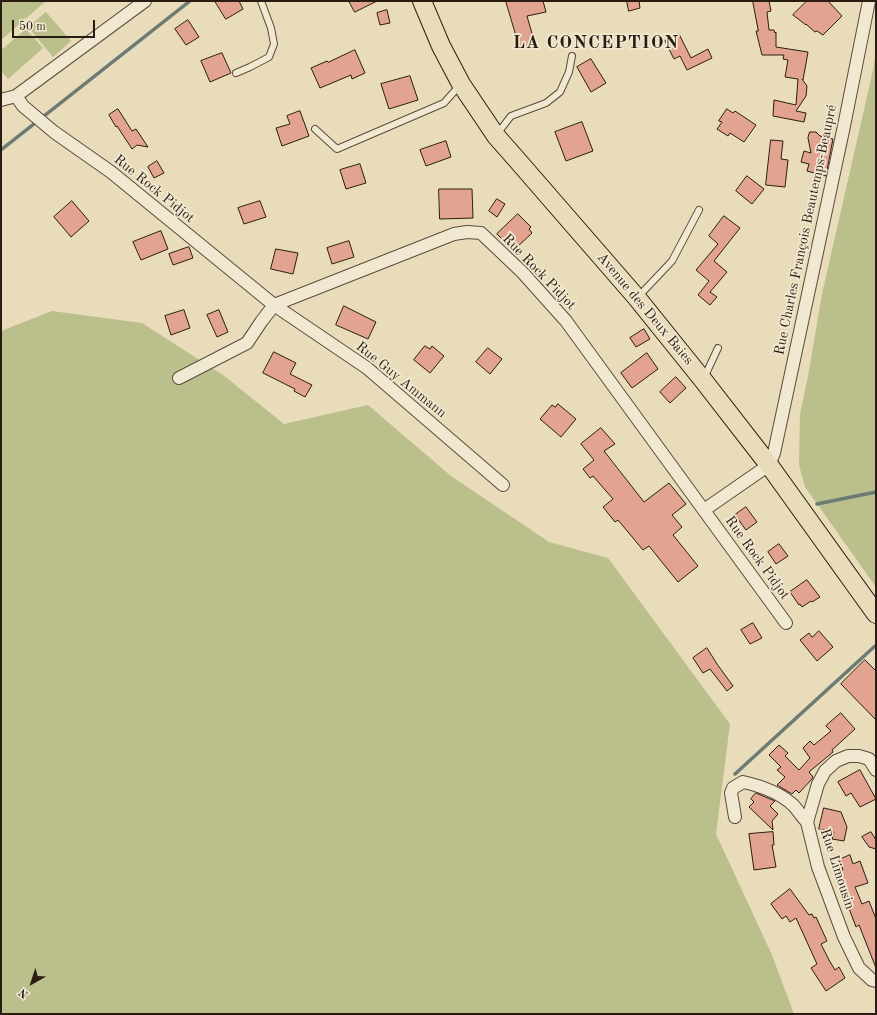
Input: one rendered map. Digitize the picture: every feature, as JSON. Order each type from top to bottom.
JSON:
[{"type":"main road","name":"Avenue des Deux Baies","points":[[422,1],[441,46],[461,84],[496,136],[637,298],[703,380],[769,465],[876,614]]},
{"type":"street","points":[[1,100],[19,101],[143,1]]},
{"type":"street","name":"Rue Charles François Beautemps-Beaupré","points":[[769,465],[774,453],[839,150],[869,1]]},
{"type":"street","name":"Rue Rock Pidjot","points":[[19,101],[54,132],[111,172],[274,305],[454,234],[467,232],[481,234],[523,273],[566,321],[786,623]]},
{"type":"street","points":[[179,378],[247,343],[274,305]]},
{"type":"street","name":"Rue Guy Ammann","points":[[274,305],[367,368],[504,485]]},
{"type":"street","name":"Rue Rock Pidjot","points":[[704,510],[769,465]]},
{"type":"street","name":"Rue Limousin","points":[[876,770],[869,759],[859,756],[848,756],[836,761],[825,770],[818,784],[807,822],[818,868],[844,937],[859,968],[872,980],[876,981]]},
{"type":"street","points":[[735,817],[731,793],[732,788],[743,782],[768,789],[782,796],[794,806],[807,822]]},
{"type":"lane","points":[[236,72],[250,67],[269,57],[274,44],[271,28],[261,1]]},
{"type":"lane","points":[[496,136],[511,116],[546,103],[560,92],[569,72],[572,56]]},
{"type":"lane","points":[[314,129],[337,149],[444,103],[461,84]]},
{"type":"lane","points":[[637,298],[672,261],[699,210]]},
{"type":"lane","points":[[703,380],[718,348]]},
{"type":"green space","points":[[1,1],[46,1],[1,40]]},
{"type":"green space","points":[[46,12],[71,41],[53,57],[28,27]]},
{"type":"green space","points":[[26,29],[43,48],[8,79],[1,71],[1,50]]},
{"type":"green space","points":[[876,51],[876,587],[805,487],[799,465],[800,414],[822,294]]},
{"type":"green space","points":[[52,311],[142,323],[223,375],[284,424],[368,405],[451,476],[549,542],[608,558],[730,724],[716,834],[772,955],[794,1014],[1,1014],[1,331]]},
{"type":"building","points":[[215,1],[239,1],[243,9],[226,19]]},
{"type":"building","points":[[349,1],[377,1],[355,12]]},
{"type":"building","points":[[506,1],[543,1],[546,12],[527,16],[535,44],[520,48]]},
{"type":"building","points":[[627,1],[639,1],[640,8],[629,11]]},
{"type":"building","points":[[753,1],[769,1],[771,11],[767,12],[769,30],[774,30],[775,33],[776,32],[776,47],[808,52],[803,80],[802,79],[807,86],[806,96],[796,111],[806,113],[804,122],[773,116],[774,100],[796,105],[798,79],[785,77],[788,60],[783,59],[784,55],[762,55],[756,31],[758,31]]},
{"type":"building","points":[[807,1],[828,1],[842,16],[823,35],[817,31],[815,32],[793,15]]},
{"type":"building","points":[[387,10],[390,23],[380,25],[377,13]]},
{"type":"building","points":[[188,20],[199,37],[186,45],[175,29]]},
{"type":"building","points":[[679,34],[691,58],[708,49],[712,58],[687,70],[680,56],[674,59],[665,41]]},
{"type":"building","points":[[355,50],[365,73],[352,79],[351,75],[320,88],[311,68]]},
{"type":"building","points":[[222,53],[231,73],[210,82],[201,61]]},
{"type":"building","points":[[591,59],[606,83],[591,92],[577,67]]},
{"type":"building","points":[[410,76],[418,100],[389,109],[381,84]]},
{"type":"building","points":[[118,109],[132,131],[136,129],[148,147],[137,145],[132,149],[109,115]]},
{"type":"building","points":[[727,109],[733,113],[735,111],[756,125],[744,142],[730,133],[728,136],[717,129],[722,122],[719,121]]},
{"type":"building","points":[[300,111],[309,136],[282,146],[276,128],[290,124],[287,116]]},
{"type":"building","points":[[582,122],[593,151],[566,161],[555,132]]},
{"type":"building","points":[[810,132],[816,132],[820,136],[833,139],[826,176],[807,171],[809,164],[801,162],[804,151],[811,153],[808,138]]},
{"type":"building","points":[[771,140],[783,141],[781,159],[788,160],[785,187],[766,185]]},
{"type":"building","points":[[446,141],[451,157],[426,166],[420,150]]},
{"type":"building","points":[[157,161],[164,173],[154,178],[148,167]]},
{"type":"building","points":[[360,164],[366,183],[346,189],[340,170]]},
{"type":"building","points":[[747,176],[764,189],[752,204],[736,191]]},
{"type":"building","points":[[439,189],[472,189],[473,218],[440,219]]},
{"type":"building","points":[[497,199],[505,204],[497,217],[489,211]]},
{"type":"building","points":[[72,201],[89,221],[71,237],[54,217]]},
{"type":"building","points":[[260,201],[266,217],[244,224],[238,208]]},
{"type":"building","points":[[518,214],[531,227],[529,229],[532,233],[515,249],[513,247],[511,248],[497,234]]},
{"type":"building","points":[[724,216],[740,228],[714,261],[727,272],[710,292],[717,297],[710,305],[698,295],[709,281],[696,270],[718,244],[709,236]]},
{"type":"building","points":[[161,231],[168,249],[141,260],[133,242]]},
{"type":"building","points":[[349,241],[354,257],[332,264],[327,248]]},
{"type":"building","points":[[189,247],[193,258],[173,265],[169,254]]},
{"type":"building","points":[[276,249],[298,253],[293,274],[271,269]]},
{"type":"building","points":[[344,306],[376,322],[368,339],[336,325]]},
{"type":"building","points":[[184,310],[190,328],[171,335],[165,316]]},
{"type":"building","points":[[219,310],[228,332],[217,337],[207,315]]},
{"type":"building","points":[[644,329],[650,339],[636,347],[630,338]]},
{"type":"building","points":[[425,346],[430,349],[432,346],[444,356],[430,373],[414,360]]},
{"type":"building","points":[[488,348],[502,359],[490,374],[476,362]]},
{"type":"building","points":[[274,352],[296,363],[290,374],[312,385],[305,397],[294,391],[295,389],[263,373]]},
{"type":"building","points":[[647,353],[658,369],[632,388],[621,373]]},
{"type":"building","points":[[676,377],[686,388],[670,403],[660,392]]},
{"type":"building","points":[[558,404],[576,419],[561,437],[540,419],[552,405],[555,407]]},
{"type":"building","points":[[601,428],[615,444],[604,451],[644,502],[669,483],[686,504],[672,515],[682,527],[673,535],[698,566],[678,582],[649,546],[643,550],[618,520],[615,522],[603,507],[613,499],[593,476],[590,478],[583,469],[594,460],[581,444]]},
{"type":"building","points":[[746,507],[757,522],[746,530],[735,515]]},
{"type":"building","points":[[779,544],[788,556],[776,564],[768,552]]},
{"type":"building","points":[[807,580],[820,597],[802,607],[790,592]]},
{"type":"building","points":[[753,623],[762,638],[750,644],[741,630]]},
{"type":"building","points":[[819,631],[833,647],[817,661],[800,640],[809,633],[812,637]]},
{"type":"building","points":[[707,648],[733,686],[727,691],[710,669],[703,673],[693,658]]},
{"type":"building","points":[[865,660],[876,671],[876,720],[841,684]]},
{"type":"building","points":[[841,713],[855,729],[832,750],[833,752],[809,772],[813,777],[812,779],[799,793],[796,790],[792,794],[777,785],[785,777],[777,770],[781,767],[769,755],[779,745],[788,753],[785,756],[799,770],[810,758],[803,748],[810,741],[814,745],[831,731],[826,726]]},
{"type":"building","points":[[860,770],[876,799],[860,807],[851,793],[846,796],[838,782]]},
{"type":"building","points":[[756,793],[775,801],[770,806],[778,814],[772,821],[773,830],[749,807],[754,802],[751,799]]},
{"type":"building","points":[[824,808],[841,812],[847,827],[844,841],[832,839],[834,832],[819,829]]},
{"type":"building","points":[[773,832],[774,845],[772,845],[776,867],[754,870],[749,834]]},
{"type":"building","points":[[871,832],[876,840],[876,849],[869,847],[862,837]]},
{"type":"building","points":[[850,855],[853,864],[860,861],[868,883],[855,887],[862,904],[869,901],[876,919],[876,968],[859,925],[856,927],[836,872],[843,870],[839,860]]},
{"type":"building","points":[[790,889],[809,915],[812,914],[814,918],[816,917],[827,941],[821,944],[835,970],[839,967],[845,978],[826,991],[811,968],[817,964],[796,918],[790,922],[786,916],[782,919],[771,904]]},
{"type":"waterway","points":[[1,150],[190,1]]},
{"type":"waterway","points":[[817,504],[876,492]]},
{"type":"waterway","points":[[735,774],[875,646]]},
{"type":"district","name":"LA CONCEPTION","points":[[596,43]]}]
